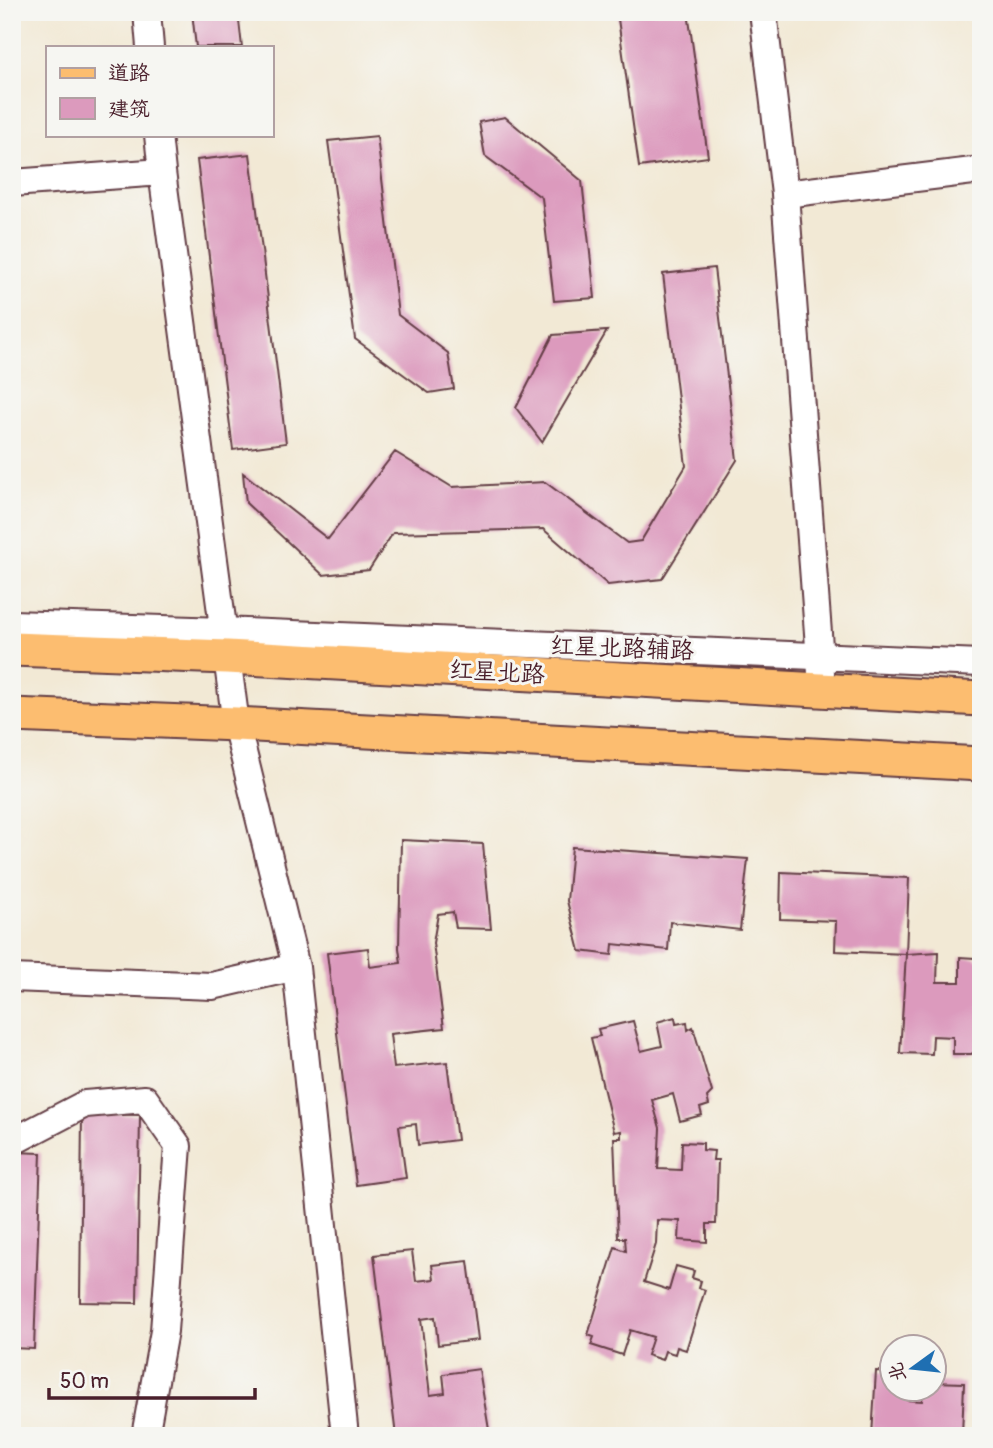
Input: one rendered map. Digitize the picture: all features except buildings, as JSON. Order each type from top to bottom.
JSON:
[{"type":"main road","name":"红星北路","points":[[12,649],[225,644],[822,691],[981,699]]},
{"type":"main road","points":[[12,715],[236,724],[981,764]]},
{"type":"street","points":[[147,12],[150,46]]},
{"type":"street","points":[[763,12],[785,194],[822,691]]},
{"type":"street","points":[[158,136],[236,724],[296,967],[345,1436]]},
{"type":"street","points":[[785,194],[981,170]]},
{"type":"street","points":[[12,183],[162,172]]},
{"type":"street","name":"红星北路辅路","points":[[12,624],[225,644],[820,656],[981,663]]},
{"type":"street","points":[[12,978],[212,986],[296,967]]},
{"type":"street","points":[[12,1142],[85,1104],[145,1099],[178,1146],[164,1331],[145,1436]]}]
